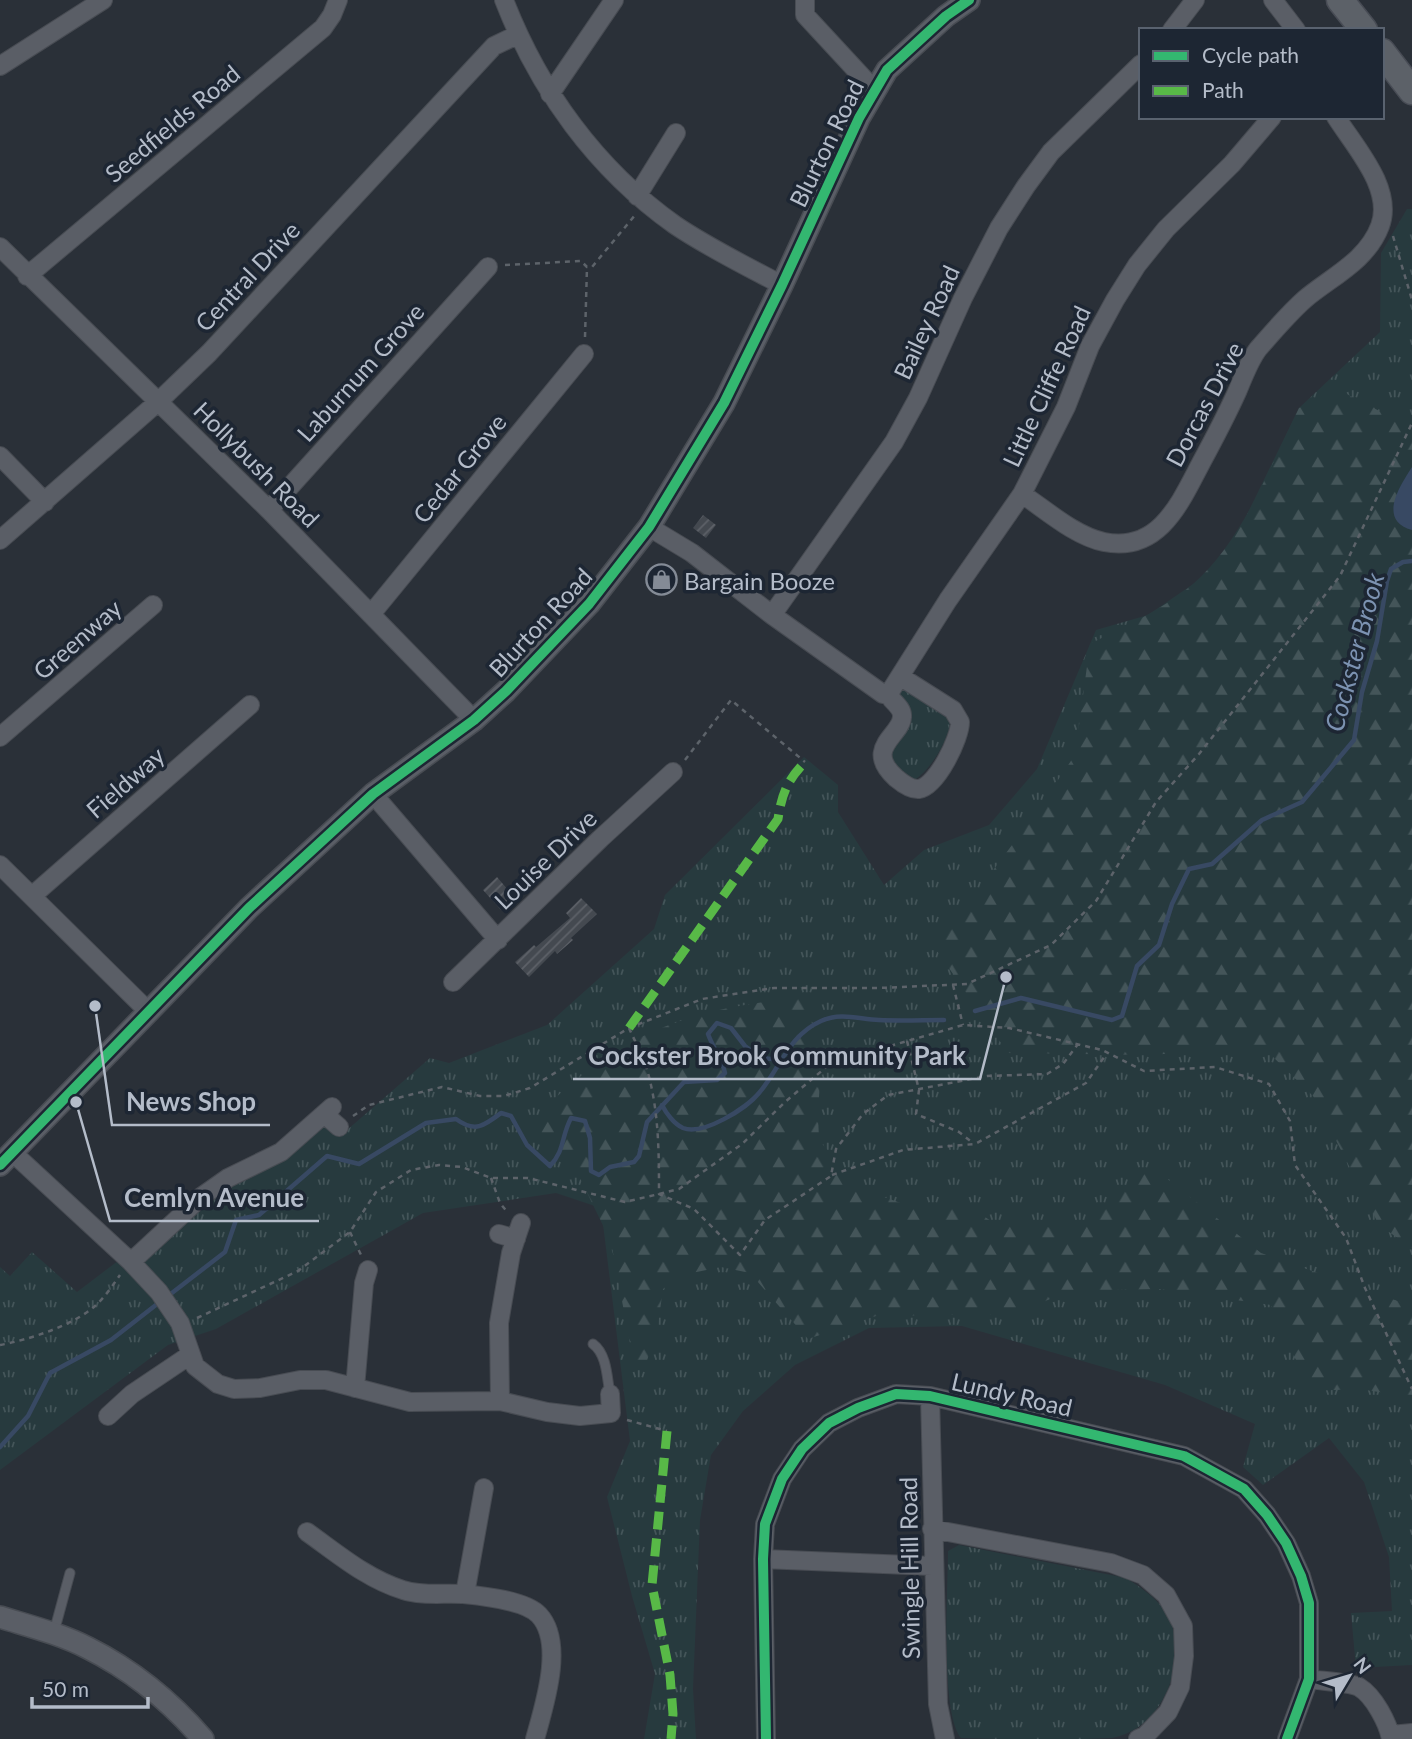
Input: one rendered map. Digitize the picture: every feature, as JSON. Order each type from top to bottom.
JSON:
[{"type":"main road","points":[[1340,0],[1362,28]]},
{"type":"main road","points":[[1384,55],[1412,90]]},
{"type":"street","points":[[0,66],[103,0]]},
{"type":"street","name":"Seedfields Road","points":[[27,276],[323,28],[338,0]]},
{"type":"street","points":[[504,0],[517,35],[550,94],[592,149],[642,199],[717,251],[782,285]]},
{"type":"street","points":[[550,94],[614,0]]},
{"type":"street","points":[[805,0],[805,15],[867,82],[876,88]]},
{"type":"street","name":"Blurton Road","points":[[7,1159],[249,908],[373,794],[474,720],[506,691],[589,604],[649,527],[724,403],[859,118],[887,70],[946,16],[970,0]]},
{"type":"street","points":[[1174,28],[1195,0]]},
{"type":"street","points":[[1275,4],[1294,28]]},
{"type":"street","name":"Central Drive","points":[[0,540],[159,401],[209,353],[494,46],[517,35]]},
{"type":"street","name":"Bailey Road","points":[[772,615],[894,442],[918,398],[963,298],[999,228],[1026,186],[1065,136],[1139,66]]},
{"type":"street","name":"Little Cliffe Road","points":[[888,695],[948,600],[1022,494],[1066,407],[1090,346],[1137,265],[1166,229],[1232,164],[1270,119]]},
{"type":"street","name":"Dorcas Drive","points":[[1022,494],[1079,532],[1102,542],[1125,544],[1140,540],[1156,531],[1170,518],[1225,419],[1255,353],[1306,298],[1366,251],[1381,226],[1380,189],[1337,119]]},
{"type":"street","points":[[642,199],[676,134]]},
{"type":"street","name":"Hollybush Road","points":[[0,247],[269,510],[474,720]]},
{"type":"street","name":"Laburnum Grove","points":[[269,510],[488,267]]},
{"type":"street","name":"Cedar Grove","points":[[372,613],[584,354]]},
{"type":"street","points":[[0,456],[45,502]]},
{"type":"street","points":[[649,527],[692,553],[772,615],[888,695],[903,715],[901,722],[884,744],[885,761],[896,778],[909,787],[919,789],[926,786],[938,773],[957,740],[961,722],[953,710],[901,677]]},
{"type":"street","name":"Greenway","points":[[0,737],[153,606]]},
{"type":"street","name":"Fieldway","points":[[32,896],[250,705]]},
{"type":"street","name":"Louise Drive","points":[[453,982],[608,831],[673,772]]},
{"type":"street","points":[[373,794],[498,940]]},
{"type":"street","points":[[0,865],[149,1012]]},
{"type":"street","points":[[131,1262],[201,1197],[228,1178],[281,1152],[328,1111],[339,1126]]},
{"type":"street","points":[[7,1159],[131,1262],[165,1300],[180,1323],[195,1366],[218,1384],[234,1389],[260,1388],[300,1380],[326,1380],[410,1402],[500,1401],[547,1412],[580,1416],[611,1413],[610,1394]]},
{"type":"street","points":[[500,1401],[499,1323],[512,1232]]},
{"type":"street","points":[[355,1388],[361,1277]]},
{"type":"street","points":[[108,1416],[132,1394],[190,1355]]},
{"type":"street","name":"Lundy Road","points":[[766,1739],[763,1559],[765,1524],[773,1500],[782,1479],[811,1441],[829,1423],[896,1394],[930,1396],[1184,1456],[1244,1489],[1267,1515],[1286,1543],[1301,1576],[1309,1603],[1309,1679],[1287,1739]]},
{"type":"street","name":"Swingle Hill Road","points":[[930,1396],[937,1704],[945,1739]]},
{"type":"street","points":[[466,1594],[484,1488]]},
{"type":"street","points":[[932,1529],[1111,1563],[1143,1575],[1166,1595],[1183,1626],[1184,1657],[1180,1687],[1168,1712],[1147,1737]]},
{"type":"street","points":[[307,1532],[375,1580],[407,1592],[466,1594],[515,1602],[538,1614],[550,1632],[552,1659],[535,1739]]},
{"type":"street","points":[[763,1559],[932,1566]]},
{"type":"street","points":[[0,1618],[86,1647],[122,1667],[150,1687],[203,1739]]},
{"type":"street","points":[[1309,1679],[1359,1687],[1371,1699],[1391,1737],[1412,1734]]},
{"type":"lane","points":[[593,1344],[603,1357],[610,1394]]},
{"type":"lane","points":[[54,1635],[70,1573]]},
{"type":"path","points":[[587,267],[592,267],[642,199]]},
{"type":"path","points":[[488,267],[581,261],[587,267],[584,354]]},
{"type":"path","points":[[339,1126],[369,1105],[442,1087],[480,1096],[504,1096],[530,1088],[629,1028],[702,999],[774,988],[967,984],[1051,945],[1096,901],[1156,802],[1199,754],[1340,576],[1412,423]]},
{"type":"path","points":[[673,772],[731,699],[806,762]]},
{"type":"path","points":[[953,985],[963,1024]]},
{"type":"path","points":[[180,1323],[202,1316],[298,1271],[350,1232],[376,1192],[411,1170],[439,1165],[462,1167],[491,1178],[528,1178],[625,1202],[679,1189],[741,1144],[831,1063],[963,1024],[1009,1028],[1078,1044],[1107,1052],[1144,1071],[1215,1067],[1269,1084],[1290,1121],[1295,1165],[1346,1238],[1365,1288],[1412,1389]]},
{"type":"path","points":[[629,1028],[645,1064],[659,1135],[659,1194]]},
{"type":"path","points":[[908,1041],[919,1090],[916,1114],[960,1132],[975,1144]]},
{"type":"path","points":[[831,1176],[836,1149],[863,1114],[888,1095],[987,1076],[1047,1074],[1063,1065],[1078,1044]]},
{"type":"path","points":[[659,1194],[694,1209],[740,1255],[765,1220],[831,1176],[903,1150],[975,1144],[1086,1083],[1107,1052]]},
{"type":"path","points":[[491,1178],[500,1203],[512,1218],[512,1232]]},
{"type":"path","points":[[350,1232],[361,1277]]},
{"type":"path","points":[[0,1345],[54,1330],[95,1306],[131,1262]]},
{"type":"path","points":[[628,1420],[667,1431]]},
{"type":"green space","points":[[1407,209],[1412,209],[1412,1665],[1356,1668],[1351,1613],[1392,1611],[1389,1557],[1364,1482],[1329,1438],[1263,1485],[1243,1467],[1255,1424],[1165,1385],[962,1326],[869,1328],[795,1365],[743,1411],[711,1455],[700,1520],[693,1689],[696,1739],[644,1739],[655,1674],[607,1497],[630,1441],[601,1208],[556,1193],[423,1213],[216,1329],[168,1345],[0,1470],[0,1267],[10,1276],[32,1252],[77,1292],[131,1251],[208,1181],[300,1130],[324,1107],[347,1130],[430,1058],[449,1063],[547,1025],[654,929],[665,895],[804,757],[838,785],[838,812],[884,885],[924,850],[989,825],[1037,769],[1096,630],[1148,615],[1202,578],[1240,529],[1299,408],[1380,332],[1381,253]]},
{"type":"green space","points":[[1341,391],[1387,415],[1412,418],[1412,1248],[1379,1225],[1314,1097],[1264,1048],[1147,1055],[1008,1053],[935,948],[1030,821],[1075,755],[1090,644],[1168,602],[1192,585],[1210,567],[1226,548],[1253,503],[1299,408]]},
{"type":"green space","points":[[900,684],[945,713],[950,721],[938,754],[914,780],[897,771],[887,744],[903,723],[894,695]]},
{"type":"green space","points":[[800,998],[822,1044],[819,1140],[859,1188],[909,1206],[964,1203],[997,1225],[1024,1221],[1077,1234],[1151,1166],[1261,1253],[1409,1305],[1412,1308],[1412,1404],[1399,1395],[1359,1389],[1310,1391],[1271,1305],[1159,1289],[1069,1291],[1015,1314],[876,1316],[808,1339],[750,1273],[721,1267],[682,1275],[663,1289],[658,1324],[646,1364],[634,1365],[611,1242],[577,1172],[533,1137],[541,1118],[556,1097],[599,1062],[652,1032],[680,1021],[738,1006]]},
{"type":"green space","points":[[959,1545],[1126,1578],[1152,1597],[1168,1615],[1175,1640],[1172,1676],[1166,1694],[1156,1709],[1144,1722],[1129,1732],[1112,1738],[961,1738],[954,1724],[950,1703],[947,1649],[948,1551]]},
{"type":"water","points":[[1412,467],[1412,530],[1401,525],[1393,511],[1397,493]]},
{"type":"building","points":[[703,515],[716,525],[706,538],[693,528]]},
{"type":"building","points":[[497,877],[514,897],[501,910],[483,890]]},
{"type":"building","points":[[581,898],[597,914],[571,938],[573,940],[557,954],[555,951],[529,977],[515,962],[570,918],[566,913]]},
{"type":"waterway","name":"Cockster Brook","points":[[975,1011],[1021,998],[1112,1020],[1122,1016],[1137,966],[1159,945],[1172,904],[1189,869],[1212,864],[1262,820],[1302,802],[1354,740],[1362,692],[1377,641],[1387,581],[1391,569],[1403,562],[1412,561]]},
{"type":"waterway","name":"Cockster Brook","points":[[662,1105],[676,1124],[683,1128],[702,1128],[724,1119],[759,1093],[800,1035],[828,1018],[843,1016],[879,1020],[944,1020]]},
{"type":"waterway","points":[[168,1296],[225,1252],[236,1220],[259,1215],[327,1156],[359,1164],[426,1123],[456,1119],[474,1127],[501,1113],[511,1116],[527,1145],[550,1166],[561,1149],[571,1118],[585,1121],[590,1138],[591,1171],[599,1175],[610,1167],[634,1162],[639,1156],[647,1122],[684,1082],[717,1080],[725,1073],[708,1034],[717,1023],[731,1028],[745,1046],[761,1058],[781,1060]]},
{"type":"waterway","points":[[0,1447],[28,1416],[50,1373],[111,1340],[161,1301]]},
{"type":"marked path","points":[[629,1028],[778,819],[786,788],[805,762]]},
{"type":"marked path","points":[[667,1431],[652,1585],[670,1675],[673,1714],[671,1739]]},
{"type":"cycle path","points":[[0,1165],[249,908],[373,794],[474,720],[506,691],[589,604],[649,527],[724,403],[859,118],[887,70],[946,16],[969,0]]},
{"type":"cycle path","points":[[766,1739],[763,1559],[765,1524],[782,1479],[802,1449],[829,1423],[858,1408],[896,1394],[930,1396],[1184,1456],[1244,1489],[1267,1515],[1286,1543],[1301,1576],[1309,1603],[1309,1679],[1287,1739]]},
{"type":"place","name":"Bargain Booze","points":[[661,580]]},
{"type":"place","name":"Cockster Brook Community Park","points":[[1006,977]]},
{"type":"place","name":"News Shop","points":[[95,1006]]},
{"type":"place","name":"Cemlyn Avenue","points":[[76,1102]]}]
